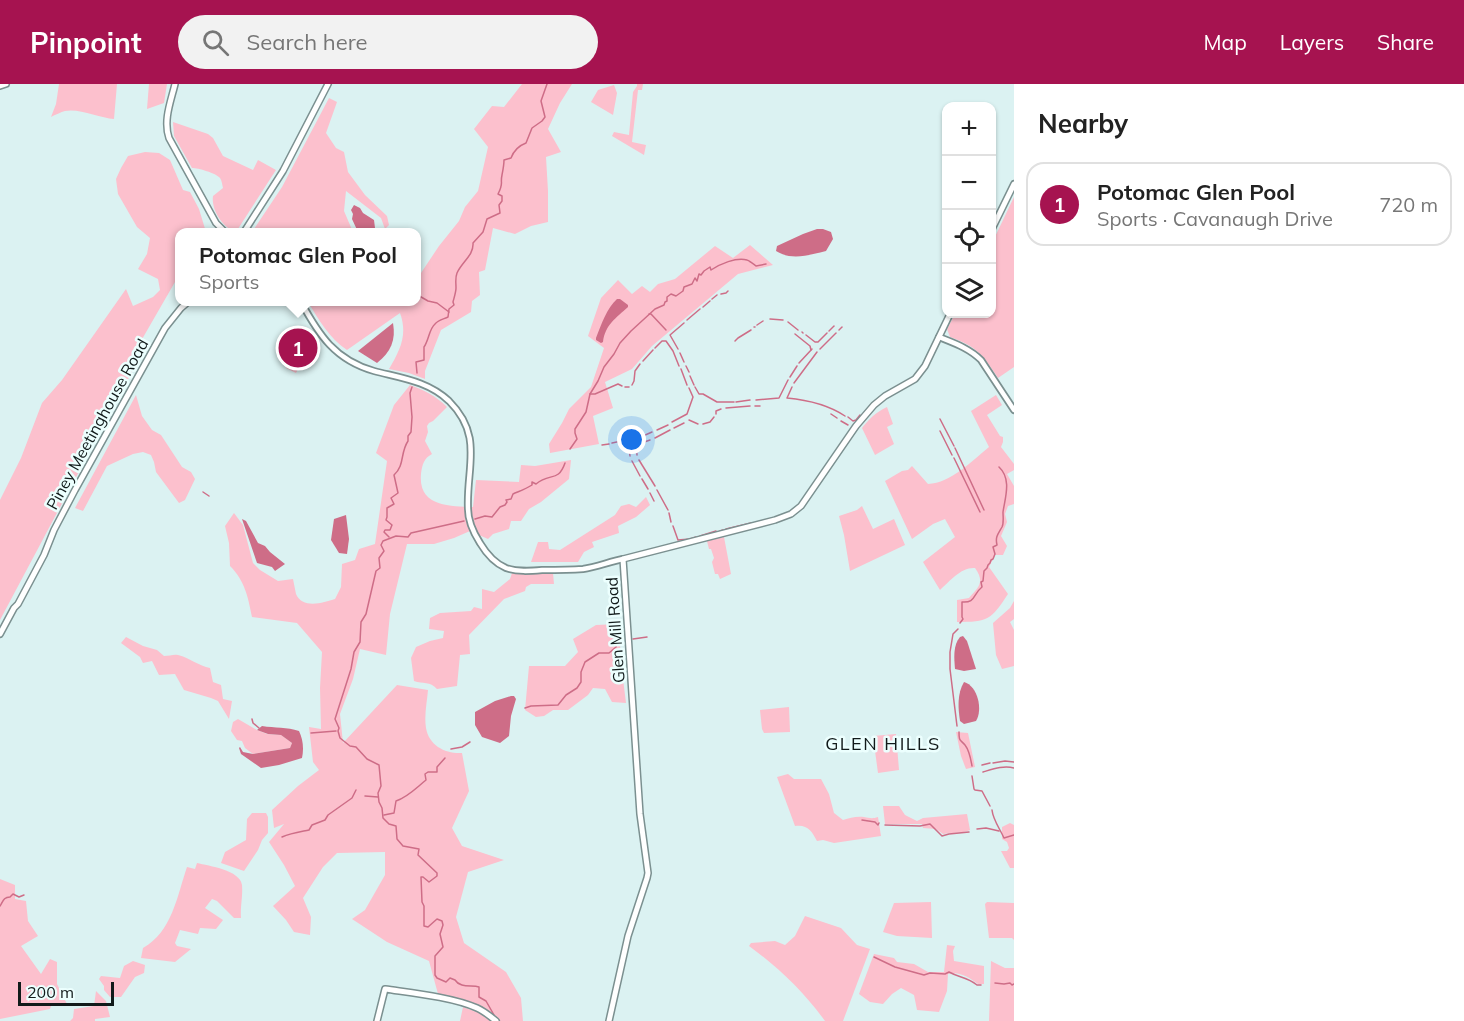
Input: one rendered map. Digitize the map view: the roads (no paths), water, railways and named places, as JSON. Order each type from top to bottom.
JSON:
[{"type":"main road","points":[[0,86],[6,84]]},
{"type":"main road","points":[[175,84],[167,132],[216,223],[221,228]]},
{"type":"main road","points":[[247,228],[283,171],[328,84]]},
{"type":"main road","points":[[996,221],[1014,184]]},
{"type":"main road","name":"Piney Meetinghouse Road","points":[[0,634],[75,490],[165,328],[184,306]]},
{"type":"main road","name":"Piney Meetinghouse Road","points":[[174,317],[188,306]]},
{"type":"main road","name":"Glen Mill Road","points":[[609,1021],[628,936],[648,873],[640,814],[623,559],[775,520],[794,512],[801,506],[856,426],[874,405],[915,379],[925,366],[948,318]]},
{"type":"main road","points":[[377,1021],[385,989],[464,1003],[496,1021]]},
{"type":"street","points":[[303,306],[322,337],[337,353],[363,367],[429,387],[447,399],[460,415],[466,426],[472,448],[468,516],[475,535],[493,560],[506,568],[526,571],[576,569],[623,559]]},
{"type":"street","points":[[939,337],[976,355],[1014,410]]},
{"type":"waterway","points":[[417,373],[416,362],[424,360],[424,347],[431,329],[448,317],[449,309],[454,305],[459,269],[470,255],[473,243],[483,232],[487,219],[500,213],[499,205],[502,196],[498,194],[504,160],[511,158],[513,153],[526,143],[532,128],[545,117],[541,101],[547,84]]},
{"type":"waterway","points":[[570,449],[577,439],[575,429],[586,412],[590,394],[604,367],[620,343],[655,309],[664,305],[667,297],[671,294],[676,296],[683,291],[684,287],[692,284],[695,278],[697,281],[699,274],[701,275],[710,267],[711,270],[723,263],[738,259],[748,260],[756,266],[766,264]]},
{"type":"waterway","points":[[721,294],[728,291]]},
{"type":"waterway","points":[[712,299],[717,295]]},
{"type":"waterway","points":[[421,297],[437,303],[449,312]]},
{"type":"waterway","points":[[703,307],[710,301]]},
{"type":"waterway","points":[[687,320],[700,309]]},
{"type":"waterway","points":[[649,314],[666,330]]},
{"type":"waterway","points":[[770,319],[783,320]]},
{"type":"waterway","points":[[757,325],[763,321]]},
{"type":"waterway","points":[[788,322],[798,330]]},
{"type":"waterway","points":[[678,349],[670,335],[684,323]]},
{"type":"waterway","points":[[829,331],[834,326]]},
{"type":"waterway","points":[[839,330],[842,327]]},
{"type":"waterway","points":[[735,341],[751,330]]},
{"type":"waterway","points":[[806,335],[818,342],[827,333]]},
{"type":"waterway","points":[[820,349],[836,333]]},
{"type":"waterway","points":[[795,334],[810,346],[811,350]]},
{"type":"waterway","points":[[655,348],[662,341],[666,341],[679,366]]},
{"type":"waterway","points":[[799,363],[812,349]]},
{"type":"waterway","points":[[643,361],[653,350]]},
{"type":"waterway","points":[[794,383],[817,352]]},
{"type":"waterway","points":[[680,353],[684,362]]},
{"type":"waterway","points":[[632,385],[635,371],[640,364]]},
{"type":"waterway","points":[[686,366],[689,372]]},
{"type":"waterway","points":[[790,377],[797,366]]},
{"type":"waterway","points":[[681,369],[687,385]]},
{"type":"waterway","points":[[690,376],[694,385]]},
{"type":"waterway","points":[[756,400],[779,398],[788,380]]},
{"type":"waterway","points":[[590,394],[618,384],[622,386]]},
{"type":"waterway","points":[[389,537],[384,532],[390,530],[392,525],[386,520],[387,508],[394,504],[391,498],[398,493],[394,475],[400,467],[411,432],[410,393],[412,387]]},
{"type":"waterway","points":[[695,387],[699,394],[717,402],[734,402]]},
{"type":"waterway","points":[[792,387],[787,398],[817,403],[845,416]]},
{"type":"waterway","points":[[672,422],[687,414],[693,397],[689,388]]},
{"type":"waterway","points":[[736,402],[750,400]]},
{"type":"waterway","points":[[726,408],[750,406]]},
{"type":"waterway","points":[[755,406],[760,406]]},
{"type":"waterway","points":[[716,414],[716,411],[721,409]]},
{"type":"waterway","points":[[831,414],[837,418]]},
{"type":"waterway","points":[[848,417],[853,421],[860,415]]},
{"type":"waterway","points":[[703,424],[710,422],[714,417]]},
{"type":"waterway","points":[[940,419],[954,446]]},
{"type":"waterway","points":[[689,420],[698,424]]},
{"type":"waterway","points":[[841,421],[848,425]]},
{"type":"waterway","points":[[674,428],[684,423]]},
{"type":"waterway","points":[[657,430],[668,425]]},
{"type":"waterway","points":[[655,438],[670,430]]},
{"type":"waterway","points":[[940,431],[952,455]]},
{"type":"waterway","points":[[643,436],[652,432]]},
{"type":"waterway","points":[[634,438],[639,437]]},
{"type":"waterway","points":[[612,443],[631,439]]},
{"type":"waterway","points":[[637,455],[636,445],[650,440]]},
{"type":"waterway","points":[[602,445],[609,444]]},
{"type":"waterway","points":[[955,448],[984,510]]},
{"type":"waterway","points":[[629,449],[630,456]]},
{"type":"waterway","points":[[954,458],[980,512]]},
{"type":"waterway","points":[[639,460],[655,486]]},
{"type":"waterway","points":[[632,461],[640,476]]},
{"type":"waterway","points":[[475,519],[485,516],[492,517],[500,507],[505,505],[506,500],[511,499],[513,494],[532,485],[532,482],[536,484],[556,475],[565,463]]},
{"type":"waterway","points":[[960,623],[963,619],[962,602],[972,600],[982,587],[984,571],[993,559],[995,554],[993,547],[997,545],[997,538],[1003,525],[1007,483],[999,467]]},
{"type":"waterway","points":[[642,479],[648,489]]},
{"type":"waterway","points":[[657,490],[668,510]]},
{"type":"waterway","points":[[203,492],[209,496]]},
{"type":"waterway","points":[[650,493],[654,501]]},
{"type":"waterway","points":[[669,513],[671,522]]},
{"type":"waterway","points":[[464,521],[411,533],[408,537],[396,536],[383,541],[381,545],[384,551],[379,558],[380,568],[376,571],[366,614],[361,622],[360,642],[354,652],[335,719],[340,738],[350,746],[356,747],[367,759],[379,765],[381,786],[378,793],[383,818],[389,824],[396,826],[397,839],[403,846],[419,849],[418,855],[437,873],[437,876],[429,882],[421,877],[424,926],[428,927],[437,919],[442,921],[443,925],[440,934],[443,947],[435,956],[435,975],[446,982],[450,978],[463,985],[479,987],[479,997],[486,1001],[494,1015]]},
{"type":"waterway","points":[[726,529],[751,523]]},
{"type":"waterway","points":[[673,526],[678,540],[696,537]]},
{"type":"waterway","points":[[700,536],[716,531]]},
{"type":"waterway","points":[[957,726],[950,652],[953,634],[958,629]]},
{"type":"waterway","points":[[633,639],[647,637]]},
{"type":"waterway","points":[[525,708],[558,705],[581,682],[581,672],[585,662],[599,653],[609,653],[616,647],[617,642],[622,641]]},
{"type":"waterway","points":[[252,719],[259,728]]},
{"type":"waterway","points":[[311,733],[336,731]]},
{"type":"waterway","points":[[959,732],[960,739],[968,750],[972,766]]},
{"type":"waterway","points":[[451,749],[462,747],[470,742]]},
{"type":"waterway","points":[[384,815],[394,813],[396,801],[408,795],[426,780],[425,774],[437,772],[437,767],[445,758]]},
{"type":"waterway","points":[[993,763],[1014,762]]},
{"type":"waterway","points":[[982,765],[990,763]]},
{"type":"waterway","points":[[983,772],[1002,767],[1014,768]]},
{"type":"waterway","points":[[972,776],[974,789],[982,791],[990,806]]},
{"type":"waterway","points":[[282,837],[309,830],[312,825],[325,820],[328,815],[352,798],[356,790]]},
{"type":"waterway","points":[[365,796],[378,797]]},
{"type":"waterway","points":[[992,810],[1004,838],[1014,835]]},
{"type":"waterway","points":[[862,820],[875,822],[878,825],[879,823]]},
{"type":"waterway","points":[[885,825],[930,824],[942,836],[969,832]]},
{"type":"waterway","points":[[977,829],[986,828],[999,831]]},
{"type":"waterway","points":[[0,906],[13,894],[19,897],[24,895]]},
{"type":"waterway","points":[[874,957],[895,967],[924,975],[949,972],[981,985]]},
{"type":"waterway","points":[[995,983],[1014,984]]},
{"type":"place","name":"Potomac Glen Pool","points":[[298,348]]},
{"type":"district","name":"GLEN HILLS","points":[[883,743]]}]
